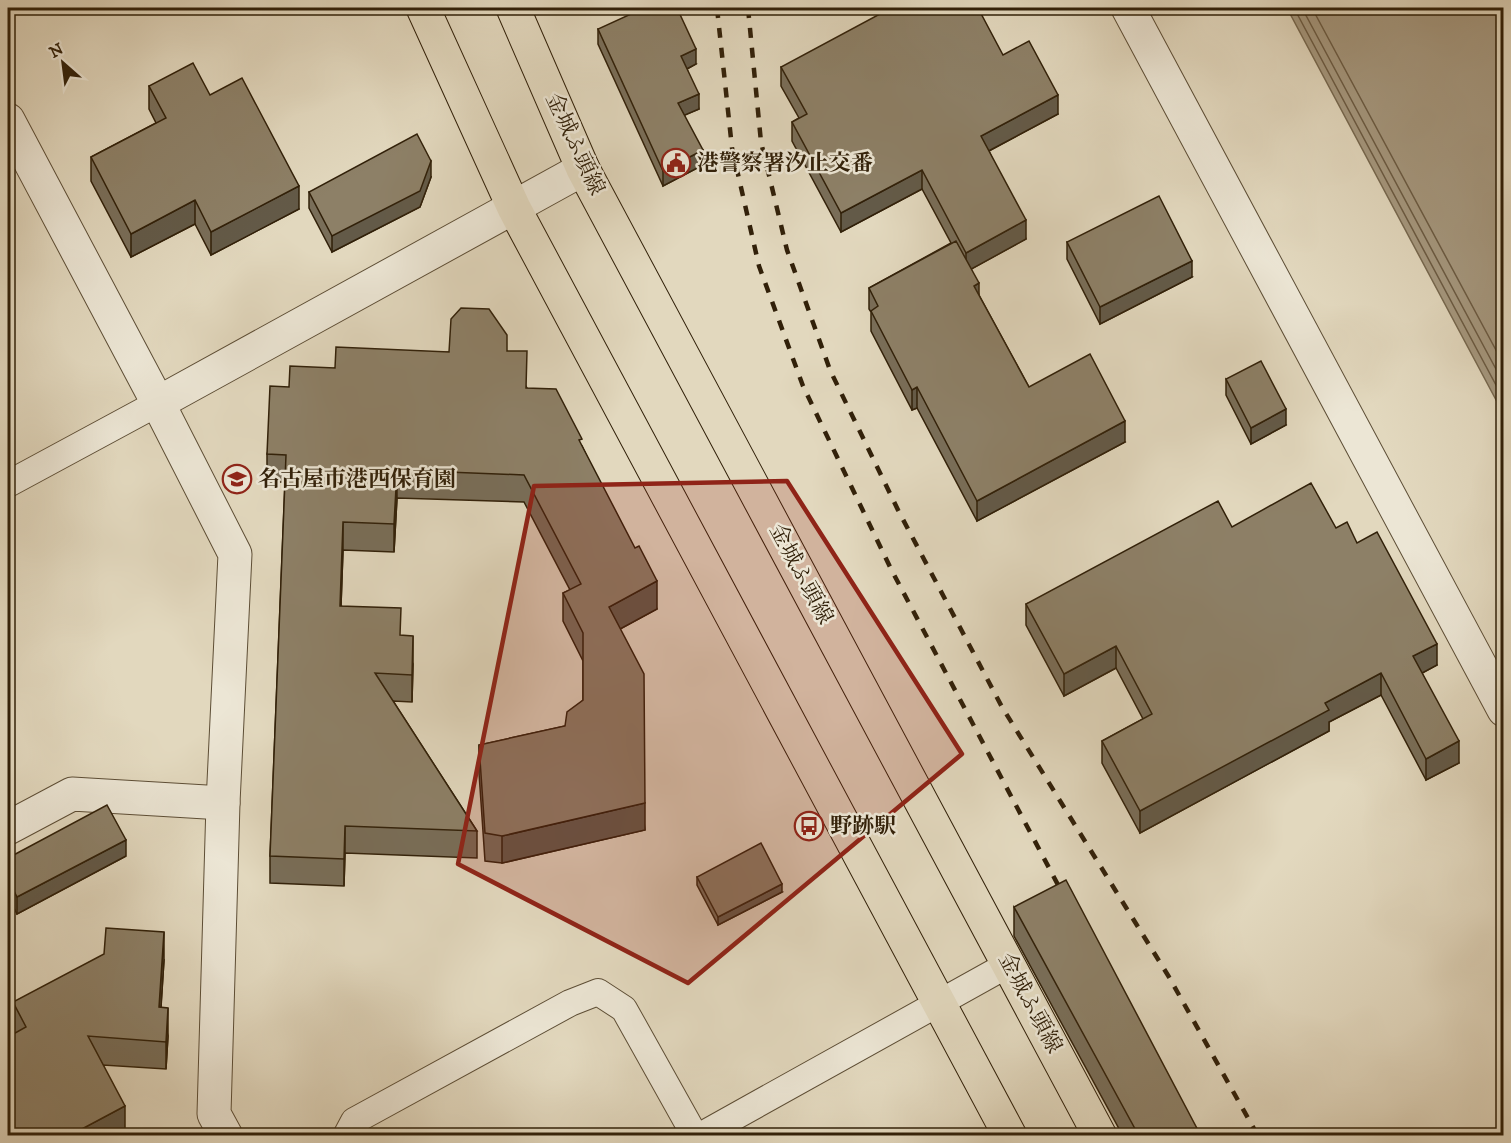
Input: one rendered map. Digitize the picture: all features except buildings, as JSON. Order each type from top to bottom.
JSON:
[{"type":"main road","points":[[423,8],[514,208],[1010,1136]]},
{"type":"main road","name":"金城ふ頭線","points":[[513,8],[583,168],[1100,1136]]},
{"type":"street","points":[[1128,8],[1503,710]]},
{"type":"street","points":[[8,120],[235,554],[223,803],[214,1114],[226,1136]]},
{"type":"street","points":[[158,403],[583,168]]},
{"type":"street","points":[[8,828],[72,794],[223,803]]},
{"type":"lane","points":[[8,484],[158,403]]},
{"type":"lane","points":[[700,1136],[1009,964]]},
{"type":"lane","points":[[346,1136],[354,1121],[570,1003],[598,992],[624,1009],[695,1136]]},
{"type":"highlighted area","points":[[787,481],[962,754],[688,983],[458,864],[534,486]]},
{"type":"water","points":[[1287,8],[1503,8],[1503,413]]},
{"type":"railway","points":[[717,8],[732,148],[759,266],[803,386],[891,569],[1066,900]]},
{"type":"railway","points":[[748,8],[761,142],[787,250],[830,370],[898,510],[1002,707],[1169,977],[1258,1136]]},
{"type":"place","name":"港警察署汐止交番","points":[[676,163]]},
{"type":"place","name":"名古屋市港西保育園","points":[[237,479]]},
{"type":"place","name":"野跡駅","points":[[809,826]]}]
